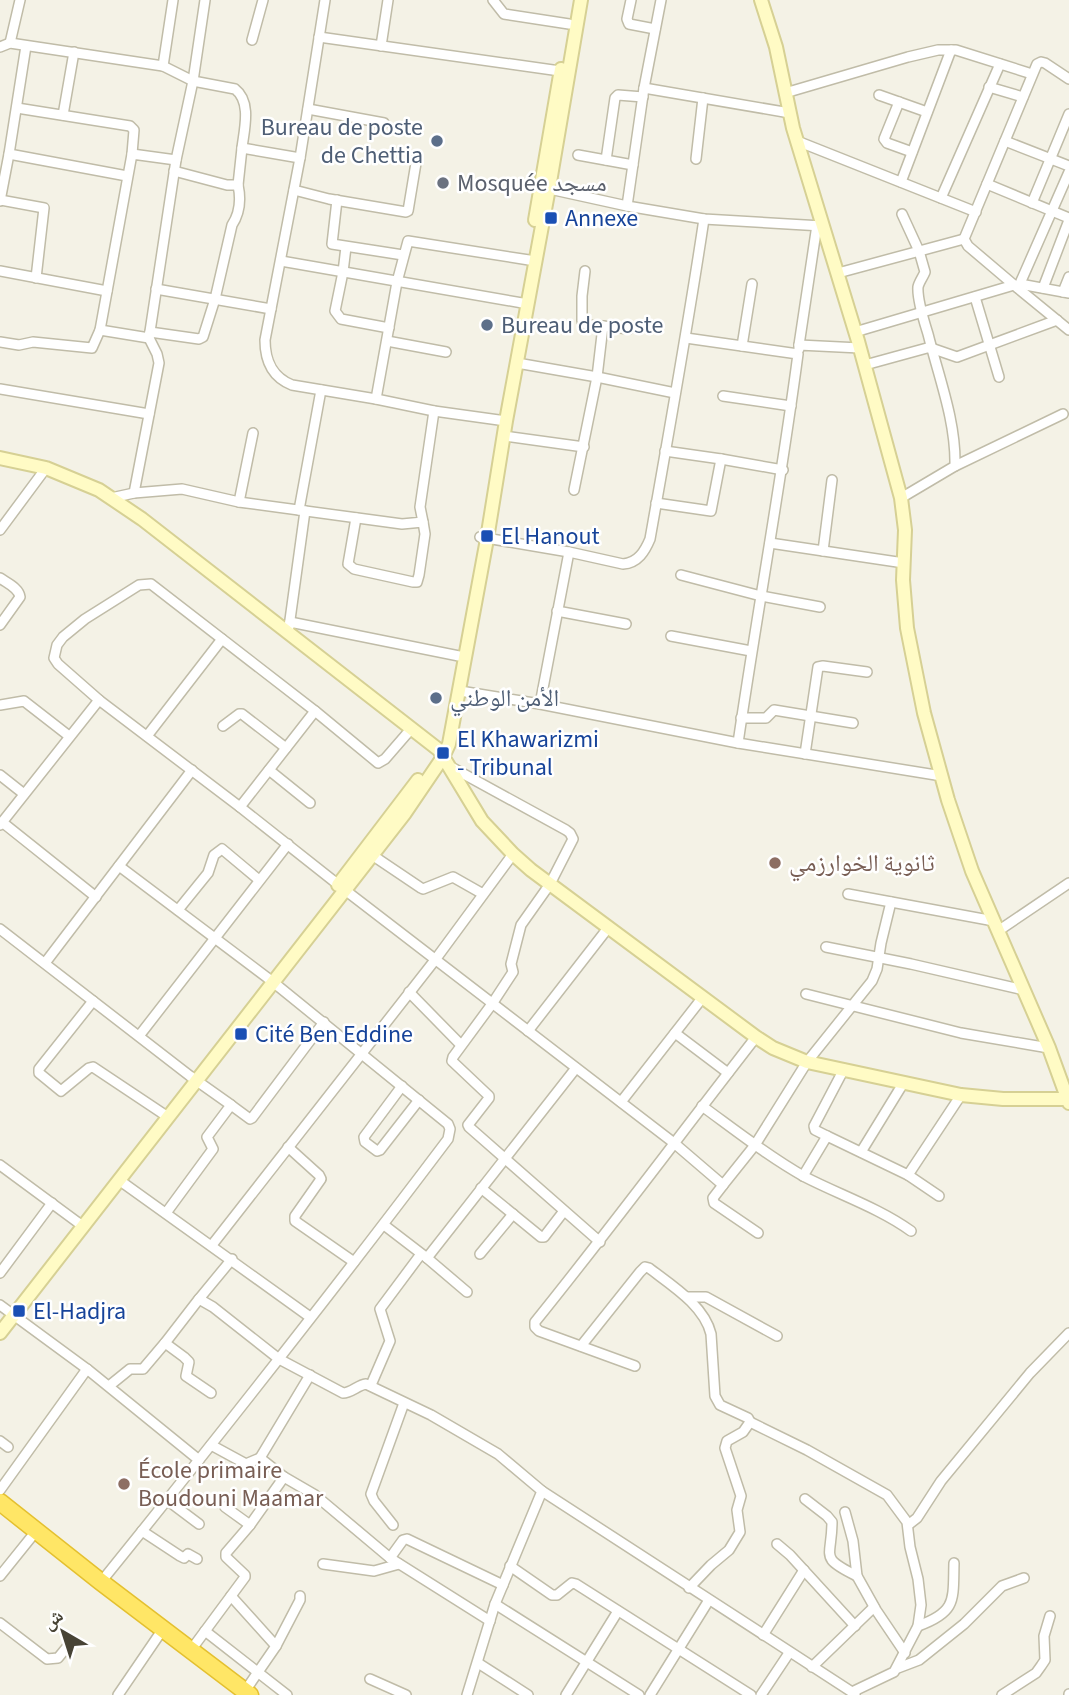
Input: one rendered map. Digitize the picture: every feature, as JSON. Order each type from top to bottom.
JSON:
[{"type":"highway","points":[[0,1502],[247,1693]]},
{"type":"main road","points":[[80,1224],[342,887],[398,807],[444,758],[444,730],[504,436],[503,421],[517,363],[528,260],[545,187],[560,71],[573,0]]},
{"type":"main road","points":[[342,887],[405,813],[444,758],[449,744],[460,691],[503,421],[581,0]]},
{"type":"main road","points":[[0,458],[46,468],[99,490],[289,627],[444,758],[482,821],[513,854],[608,928],[773,1048],[807,1062],[961,1095],[1068,1101],[1049,1048],[972,871],[954,821],[924,713],[907,628],[903,580],[905,530],[901,498],[838,274],[820,226],[785,93],[776,47],[761,0]]},
{"type":"main road","points":[[0,1333],[5,1313],[119,1180],[165,1115]]},
{"type":"street","points":[[20,0],[3,44],[163,66],[193,81],[236,89],[241,93],[246,106],[238,185],[241,195],[237,218],[232,225],[215,299],[202,339],[100,330]]},
{"type":"street","points":[[163,66],[173,0]]},
{"type":"street","points":[[134,493],[159,363],[150,335],[156,289],[205,0]]},
{"type":"street","points":[[252,40],[263,0]]},
{"type":"street","points":[[325,0],[300,158],[265,340],[265,354],[269,366],[284,382],[292,385],[503,421]]},
{"type":"street","points":[[381,46],[388,0]]},
{"type":"street","points":[[493,0],[504,14],[569,24]]},
{"type":"street","points":[[631,0],[627,22],[656,29]]},
{"type":"street","points":[[627,206],[661,0]]},
{"type":"street","points":[[319,37],[560,71]]},
{"type":"street","points":[[26,46],[0,200],[44,208],[36,278]]},
{"type":"street","points":[[785,93],[938,50],[951,50],[1032,74]]},
{"type":"street","points":[[901,182],[951,50]]},
{"type":"street","points":[[63,115],[74,52]]},
{"type":"street","points":[[964,239],[1039,62],[1069,79]]},
{"type":"street","points":[[941,198],[999,64]]},
{"type":"street","points":[[989,87],[1023,97]]},
{"type":"street","points":[[606,160],[615,98],[618,95],[644,93],[703,99],[790,113]]},
{"type":"street","points":[[879,95],[927,112]]},
{"type":"street","points":[[696,159],[703,99]]},
{"type":"street","points":[[899,102],[884,139],[887,143],[912,152]]},
{"type":"street","points":[[0,342],[19,345],[33,342],[89,349],[94,345],[100,330],[134,130],[132,127],[17,108]]},
{"type":"street","points":[[308,109],[384,123]]},
{"type":"street","points":[[1032,203],[1069,114]]},
{"type":"street","points":[[797,141],[976,212]]},
{"type":"street","points":[[1005,141],[1069,166]]},
{"type":"street","points":[[242,148],[300,158]]},
{"type":"street","points":[[9,154],[127,176]]},
{"type":"street","points":[[132,154],[176,160]]},
{"type":"street","points":[[578,155],[633,164]]},
{"type":"street","points":[[294,190],[407,212],[416,157]]},
{"type":"street","points":[[174,171],[227,185],[238,185]]},
{"type":"street","points":[[1017,286],[1069,172]]},
{"type":"street","points":[[987,184],[1069,219],[1043,288]]},
{"type":"street","points":[[545,187],[627,206],[704,219],[820,226],[738,743]]},
{"type":"street","points":[[337,200],[331,243],[333,245],[403,255]]},
{"type":"street","points":[[902,214],[919,251],[925,272],[918,288],[931,348],[952,420],[955,466]]},
{"type":"street","points":[[484,538],[623,564],[637,560],[645,549],[650,538],[686,338],[704,219]]},
{"type":"street","points":[[964,239],[968,246],[1069,330]]},
{"type":"street","points":[[838,274],[964,239]]},
{"type":"street","points":[[376,399],[397,282],[408,241],[528,260]]},
{"type":"street","points":[[346,247],[336,315],[341,319],[389,328]]},
{"type":"street","points":[[281,261],[525,304]]},
{"type":"street","points":[[0,271],[107,291]]},
{"type":"street","points":[[584,271],[582,321],[587,325],[629,329]]},
{"type":"street","points":[[855,332],[1017,286],[1066,292],[1069,277]]},
{"type":"street","points":[[742,346],[752,284]]},
{"type":"street","points":[[156,289],[271,309]]},
{"type":"street","points":[[975,297],[999,377]]},
{"type":"street","points":[[865,365],[931,348],[957,357],[1057,320]]},
{"type":"street","points":[[574,490],[597,377],[604,326]]},
{"type":"street","points":[[686,338],[742,346],[860,348]]},
{"type":"street","points":[[387,341],[446,352]]},
{"type":"street","points":[[517,363],[675,393]]},
{"type":"street","points":[[0,390],[149,414]]},
{"type":"street","points":[[321,390],[302,510],[289,627],[459,656]]},
{"type":"street","points":[[723,396],[791,406]]},
{"type":"street","points":[[356,518],[348,564],[354,569],[417,582],[425,534],[420,507],[434,411]]},
{"type":"street","points":[[901,498],[955,466],[1063,414]]},
{"type":"street","points":[[239,502],[253,433]]},
{"type":"street","points":[[504,436],[584,447]]},
{"type":"street","points":[[665,451],[783,470]]},
{"type":"street","points":[[656,503],[711,511],[721,459]]},
{"type":"street","points":[[0,530],[46,468]]},
{"type":"street","points":[[823,551],[832,480]]},
{"type":"street","points":[[111,498],[182,489],[239,502],[402,524],[423,522]]},
{"type":"street","points":[[770,543],[904,563]]},
{"type":"street","points":[[540,705],[569,552]]},
{"type":"street","points":[[681,575],[761,596],[820,607]]},
{"type":"street","points":[[0,578],[20,592],[20,597],[0,625]]},
{"type":"street","points":[[411,729],[385,759],[378,763],[151,584],[139,585],[85,619],[63,637],[54,653],[58,664],[99,700],[674,1143],[723,1185]]},
{"type":"street","points":[[557,611],[626,624]]},
{"type":"street","points":[[671,636],[751,651]]},
{"type":"street","points":[[147,736],[222,639]]},
{"type":"street","points":[[805,754],[817,670],[820,666],[867,672]]},
{"type":"street","points":[[460,691],[738,743],[942,776]]},
{"type":"street","points":[[96,897],[1,823],[99,700]]},
{"type":"street","points":[[0,705],[24,701],[69,736]]},
{"type":"street","points":[[741,718],[766,718],[774,710],[853,723]]},
{"type":"street","points":[[240,807],[315,711]]},
{"type":"street","points":[[223,726],[242,714],[286,748]]},
{"type":"street","points":[[444,758],[570,833],[573,839],[550,884],[521,925],[512,964],[513,972],[452,1061],[489,1098],[468,1126],[600,1242]]},
{"type":"street","points":[[45,963],[192,770]]},
{"type":"street","points":[[268,770],[310,803]]},
{"type":"street","points":[[0,775],[24,793]]},
{"type":"street","points":[[139,1037],[288,844]]},
{"type":"street","points":[[178,910],[208,873],[214,855],[222,849],[260,880]]},
{"type":"street","points":[[212,1245],[435,960],[513,854]]},
{"type":"street","points":[[372,855],[421,888],[453,877],[483,894]]},
{"type":"street","points":[[101,1582],[384,1224],[448,1139],[449,1134],[448,1124],[361,1052],[270,979],[119,866]]},
{"type":"street","points":[[848,894],[996,926],[1069,883]]},
{"type":"street","points":[[758,1233],[714,1203],[713,1198],[755,1145],[807,1062],[875,976],[891,902]]},
{"type":"street","points":[[528,1031],[608,928]]},
{"type":"street","points":[[0,929],[193,1079],[250,1119],[324,1022]]},
{"type":"street","points":[[826,947],[1024,990]]},
{"type":"street","points":[[409,992],[461,1045]]},
{"type":"street","points":[[806,994],[961,1033],[1049,1048]]},
{"type":"street","points":[[621,1102],[703,997]]},
{"type":"street","points":[[93,1001],[38,1069],[39,1073],[61,1091],[93,1067],[165,1115]]},
{"type":"street","points":[[675,1033],[728,1073]]},
{"type":"street","points":[[635,1367],[539,1331],[535,1324],[756,1037]]},
{"type":"street","points":[[371,1385],[390,1344],[380,1309],[576,1068]]},
{"type":"street","points":[[844,1069],[814,1126],[815,1130],[908,1175],[939,1196]]},
{"type":"street","points":[[860,1152],[904,1082]]},
{"type":"street","points":[[402,1086],[364,1137],[365,1142],[377,1151],[380,1150],[419,1100]]},
{"type":"street","points":[[908,1175],[961,1095]]},
{"type":"street","points":[[166,1213],[213,1149],[207,1137],[231,1105]]},
{"type":"street","points":[[702,1106],[803,1176],[895,1220],[911,1231]]},
{"type":"street","points":[[803,1176],[827,1136]]},
{"type":"street","points":[[288,1147],[319,1175],[321,1180],[295,1216],[295,1221],[354,1262]]},
{"type":"street","points":[[0,1165],[80,1224]]},
{"type":"street","points":[[119,1180],[310,1317]]},
{"type":"street","points":[[481,1188],[541,1237],[544,1237],[564,1211]]},
{"type":"street","points":[[0,1273],[52,1203]]},
{"type":"street","points":[[480,1254],[513,1214]]},
{"type":"street","points":[[384,1224],[467,1292]]},
{"type":"street","points":[[109,1387],[130,1369],[141,1370],[232,1259]]},
{"type":"street","points":[[581,1346],[643,1269],[649,1268],[687,1297],[710,1330],[715,1396],[720,1405],[887,1495],[905,1517],[908,1525],[921,1605],[918,1626],[898,1668]]},
{"type":"street","points":[[687,1297],[714,1300],[776,1336]]},
{"type":"street","points":[[199,1299],[279,1359],[310,1376],[343,1393],[363,1385],[371,1385],[431,1415],[498,1454],[542,1491],[854,1694],[898,1668],[919,1660],[964,1624],[1002,1586],[1024,1578]]},
{"type":"street","points":[[5,1313],[87,1369],[199,1460]]},
{"type":"street","points":[[908,1525],[1030,1373],[1069,1333]]},
{"type":"street","points":[[165,1343],[189,1362],[186,1376],[211,1393]]},
{"type":"street","points":[[0,1490],[87,1369]]},
{"type":"street","points":[[211,1445],[246,1464],[260,1458],[310,1376]]},
{"type":"street","points":[[393,1525],[371,1494],[404,1403]]},
{"type":"street","points":[[689,1588],[729,1550],[740,1532],[737,1510],[741,1496],[725,1448],[727,1441],[743,1432],[750,1422]]},
{"type":"street","points":[[260,1458],[284,1477],[315,1495],[390,1558],[490,1621]]},
{"type":"street","points":[[191,1650],[245,1575],[225,1555],[284,1477]]},
{"type":"street","points":[[467,1695],[495,1604],[542,1491]]},
{"type":"street","points":[[805,1499],[832,1522],[828,1553],[831,1560],[857,1576]]},
{"type":"street","points":[[167,1500],[199,1524]]},
{"type":"street","points":[[225,1507],[250,1525]]},
{"type":"street","points":[[845,1512],[853,1542],[857,1576],[905,1653]]},
{"type":"street","points":[[0,1576],[37,1530]]},
{"type":"street","points":[[142,1531],[180,1556],[184,1558],[188,1554],[197,1559]]},
{"type":"street","points":[[390,1558],[403,1540],[407,1539],[503,1585]]},
{"type":"street","points":[[777,1544],[855,1626]]},
{"type":"street","points":[[918,1626],[936,1620],[951,1605],[954,1563]]},
{"type":"street","points":[[324,1564],[374,1571],[399,1564]]},
{"type":"street","points":[[510,1566],[552,1595],[557,1595],[574,1583],[751,1695]]},
{"type":"street","points":[[763,1635],[804,1570]]},
{"type":"street","points":[[231,1596],[276,1646]]},
{"type":"street","points":[[247,1693],[257,1671],[276,1646],[300,1596]]},
{"type":"street","points":[[650,1695],[709,1601]]},
{"type":"street","points":[[495,1604],[639,1695]]},
{"type":"street","points":[[812,1667],[874,1607]]},
{"type":"street","points":[[566,1695],[618,1611]]},
{"type":"street","points":[[1002,1695],[1036,1673],[1045,1660],[1044,1636],[1050,1616]]},
{"type":"street","points":[[0,1623],[47,1659],[58,1658],[71,1642]]},
{"type":"street","points":[[118,1695],[163,1629]]},
{"type":"street","points":[[205,1631],[287,1695]]},
{"type":"street","points":[[761,1695],[789,1653]]},
{"type":"street","points":[[478,1663],[528,1695]]},
{"type":"street","points":[[370,1679],[405,1695]]},
{"type":"place","name":"Bureau de poste de Chettia","points":[[437,141]]},
{"type":"place","name":"Mosquée مسجد","points":[[443,183]]},
{"type":"place","name":"Annexe","points":[[551,218]]},
{"type":"place","name":"Bureau de poste","points":[[487,325]]},
{"type":"place","name":"El Hanout","points":[[487,536]]},
{"type":"place","name":"الأمن الوطني","points":[[436,698]]},
{"type":"place","name":"El Khawarizmi - Tribunal","points":[[443,753]]},
{"type":"place","name":"ثانوية الخوارزمي","points":[[775,863]]},
{"type":"place","name":"Cité Ben Eddine","points":[[241,1034]]},
{"type":"place","name":"El-Hadjra","points":[[19,1311]]},
{"type":"place","name":"École primaire Boudouni Maamar","points":[[124,1484]]}]
